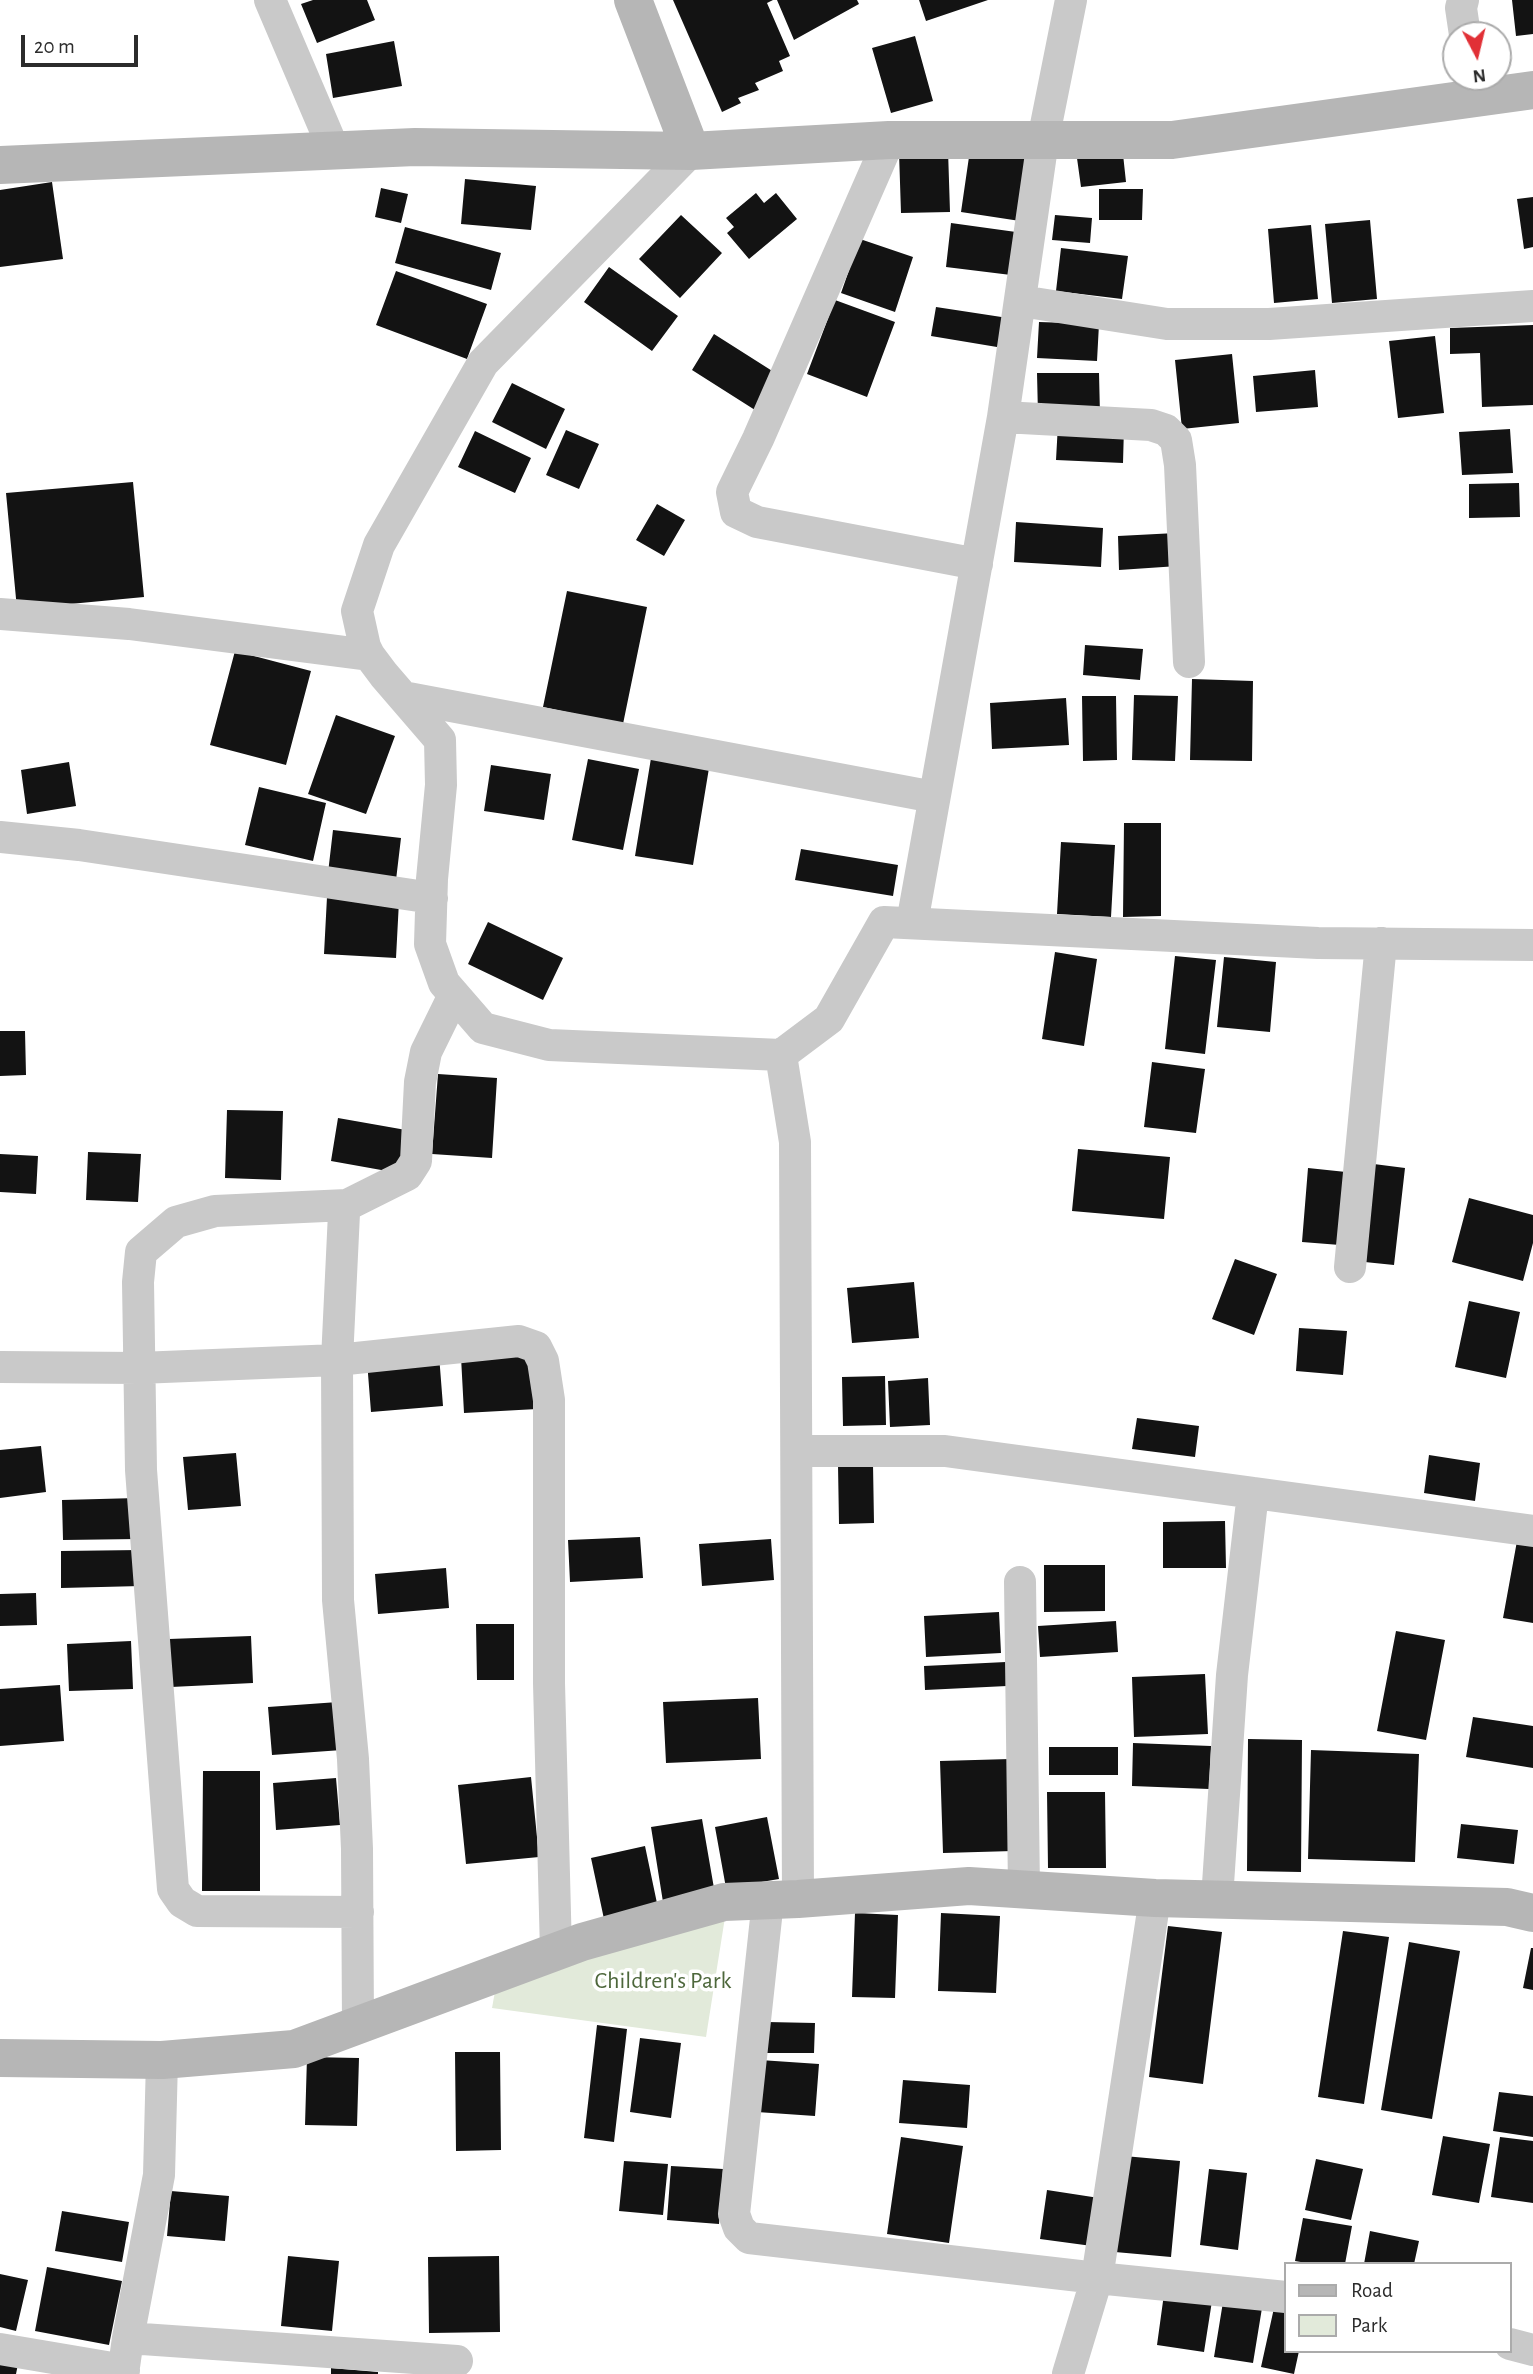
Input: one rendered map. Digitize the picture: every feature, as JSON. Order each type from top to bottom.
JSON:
[{"type":"street","points":[[270,0],[334,150]]},
{"type":"street","points":[[633,0],[691,150]]},
{"type":"street","points":[[912,923],[1003,417],[1043,140],[1071,0]]},
{"type":"street","points":[[1463,0],[1463,21]]},
{"type":"street","points":[[1512,89],[1533,90]]},
{"type":"street","points":[[0,165],[415,147],[691,150],[889,141],[1172,140],[1456,91]]},
{"type":"street","points":[[889,141],[732,492],[736,512],[757,522],[977,564]]},
{"type":"street","points":[[691,150],[483,363],[379,545],[356,611],[369,654],[440,740],[441,785],[430,944],[444,983],[483,1028],[549,1045],[780,1055],[829,1019],[884,922],[1318,943],[1533,944]]},
{"type":"street","points":[[1021,301],[1167,324],[1269,324],[1533,306]]},
{"type":"street","points":[[1003,417],[1151,425],[1166,430],[1176,440],[1180,465],[1189,663]]},
{"type":"street","points":[[0,614],[129,624],[369,654]]},
{"type":"street","points":[[403,697],[934,797]]},
{"type":"street","points":[[0,837],[79,845],[432,898]]},
{"type":"street","points":[[1350,1267],[1381,943]]},
{"type":"street","points":[[358,1912],[197,1910],[182,1902],[173,1889],[141,1470],[138,1282],[141,1252],[176,1222],[215,1211],[347,1205],[407,1175],[416,1161],[421,1082],[426,1052],[454,995]]},
{"type":"street","points":[[780,1055],[796,1142],[797,1451],[783,1900],[734,2214],[739,2228],[749,2238],[1284,2297]]},
{"type":"street","points":[[347,1205],[344,1213],[337,1360],[338,1600],[353,1759],[358,1912],[358,2026]]},
{"type":"street","points":[[0,1367],[139,1368],[337,1360],[519,1341],[536,1347],[543,1361],[549,1399],[548,1683],[556,1952]]},
{"type":"street","points":[[797,1451],[945,1451],[1533,1531]]},
{"type":"street","points":[[1217,1899],[1232,1675],[1253,1493]]},
{"type":"street","points":[[1020,1582],[1024,1889]]},
{"type":"street","points":[[0,2058],[162,2060],[294,2049],[582,1942],[724,1902],[969,1886],[1155,1898],[1507,1907],[1533,1913]]},
{"type":"street","points":[[1068,2374],[1097,2278],[1155,1898]]},
{"type":"street","points":[[0,2348],[124,2372],[159,2175],[162,2060]]},
{"type":"street","points":[[128,2338],[457,2361]]},
{"type":"street","points":[[1512,2345],[1533,2350]]},
{"type":"green space","name":"Children's Park","points":[[726,1911],[706,2037],[492,2008],[496,1986]]},
{"type":"building","points":[[313,0],[367,0],[375,20],[317,43],[301,4]]},
{"type":"building","points":[[673,0],[773,0],[767,3],[790,56],[779,61],[783,71],[755,83],[759,90],[738,98],[741,103],[722,112]]},
{"type":"building","points":[[777,0],[857,0],[859,4],[794,40]]},
{"type":"building","points":[[919,0],[988,0],[926,21]]},
{"type":"building","points":[[1512,0],[1533,0],[1533,34],[1516,36]]},
{"type":"building","points":[[915,36],[933,101],[891,113],[872,48]]},
{"type":"building","points":[[394,41],[402,86],[333,98],[326,54]]},
{"type":"building","points":[[1122,145],[1126,182],[1081,187],[1076,151]]},
{"type":"building","points":[[948,150],[950,212],[901,213],[899,152]]},
{"type":"building","points":[[970,150],[1030,158],[1020,221],[961,212]]},
{"type":"building","points":[[465,179],[536,186],[531,230],[461,224]]},
{"type":"building","points":[[52,182],[63,259],[0,267],[0,190]]},
{"type":"building","points":[[381,188],[408,194],[401,223],[375,217]]},
{"type":"building","points":[[1099,189],[1143,189],[1142,220],[1099,220]]},
{"type":"building","points":[[756,193],[764,203],[776,193],[797,219],[749,259],[727,233],[734,227],[726,218]]},
{"type":"building","points":[[1533,197],[1533,247],[1524,249],[1517,199]]},
{"type":"building","points":[[681,215],[722,253],[680,298],[639,259]]},
{"type":"building","points":[[1055,215],[1092,218],[1090,243],[1052,240]]},
{"type":"building","points":[[1370,220],[1377,299],[1332,303],[1325,224]]},
{"type":"building","points":[[951,223],[1016,232],[1011,275],[946,267]]},
{"type":"building","points":[[1311,225],[1318,299],[1274,303],[1268,229]]},
{"type":"building","points":[[405,227],[501,253],[491,290],[395,263]]},
{"type":"building","points":[[860,239],[913,257],[895,312],[841,293]]},
{"type":"building","points":[[1061,248],[1128,256],[1122,299],[1056,291]]},
{"type":"building","points":[[609,267],[678,316],[652,351],[584,302]]},
{"type":"building","points":[[396,271],[487,304],[467,359],[376,325]]},
{"type":"building","points":[[835,300],[895,322],[867,397],[807,374]]},
{"type":"building","points":[[936,307],[1008,318],[1003,348],[931,336]]},
{"type":"building","points":[[1039,322],[1099,324],[1097,361],[1037,358]]},
{"type":"building","points":[[1533,325],[1533,405],[1482,407],[1480,353],[1450,354],[1450,328]]},
{"type":"building","points":[[714,334],[777,374],[755,410],[692,370]]},
{"type":"building","points":[[1435,336],[1444,413],[1398,418],[1389,341]]},
{"type":"building","points":[[1232,354],[1239,423],[1182,429],[1175,360]]},
{"type":"building","points":[[1315,370],[1318,407],[1256,412],[1253,376]]},
{"type":"building","points":[[1037,373],[1099,373],[1100,415],[1038,415]]},
{"type":"building","points":[[512,383],[565,409],[546,449],[492,422]]},
{"type":"building","points":[[1058,424],[1124,427],[1123,463],[1056,460]]},
{"type":"building","points":[[1510,429],[1513,473],[1462,475],[1459,432]]},
{"type":"building","points":[[566,430],[599,444],[579,489],[546,475]]},
{"type":"building","points":[[475,431],[531,458],[515,493],[458,467]]},
{"type":"building","points":[[133,482],[144,597],[17,609],[6,493]]},
{"type":"building","points":[[1519,483],[1520,517],[1469,518],[1469,484]]},
{"type":"building","points":[[657,504],[685,520],[664,556],[636,540]]},
{"type":"building","points":[[1016,522],[1103,528],[1101,567],[1014,562]]},
{"type":"building","points":[[1176,533],[1178,566],[1119,570],[1118,536]]},
{"type":"building","points":[[567,591],[647,607],[623,724],[543,707]]},
{"type":"building","points":[[1085,645],[1143,649],[1140,680],[1083,675]]},
{"type":"building","points":[[235,651],[311,671],[286,765],[210,745]]},
{"type":"building","points":[[1192,679],[1253,681],[1252,761],[1190,760]]},
{"type":"building","points":[[1134,695],[1178,696],[1175,761],[1132,760]]},
{"type":"building","points":[[1082,696],[1116,696],[1117,760],[1083,761]]},
{"type":"building","points":[[1066,698],[1069,745],[992,749],[990,703]]},
{"type":"building","points":[[336,715],[395,736],[366,814],[308,794]]},
{"type":"building","points":[[652,752],[710,762],[693,865],[635,856]]},
{"type":"building","points":[[588,759],[639,769],[623,850],[572,840]]},
{"type":"building","points":[[69,762],[76,806],[27,814],[21,770]]},
{"type":"building","points":[[491,765],[551,774],[544,820],[484,811]]},
{"type":"building","points":[[259,787],[326,803],[313,861],[245,845]]},
{"type":"building","points":[[1124,823],[1161,823],[1161,916],[1123,917]]},
{"type":"building","points":[[333,830],[401,838],[396,880],[328,873]]},
{"type":"building","points":[[1061,842],[1115,845],[1111,917],[1057,914]]},
{"type":"building","points":[[801,849],[898,865],[893,896],[795,880]]},
{"type":"building","points":[[327,897],[399,901],[396,958],[324,954]]},
{"type":"building","points":[[488,922],[563,958],[543,1000],[468,964]]},
{"type":"building","points":[[1055,952],[1097,959],[1084,1046],[1042,1039]]},
{"type":"building","points":[[1175,956],[1216,960],[1205,1054],[1165,1049]]},
{"type":"building","points":[[1224,957],[1276,962],[1270,1032],[1217,1027]]},
{"type":"building","points":[[0,1031],[25,1031],[26,1075],[0,1076]]},
{"type":"building","points":[[1152,1062],[1205,1069],[1196,1133],[1144,1127]]},
{"type":"building","points":[[438,1074],[497,1078],[492,1158],[432,1154]]},
{"type":"building","points":[[227,1110],[283,1111],[281,1180],[225,1178]]},
{"type":"building","points":[[338,1118],[406,1130],[398,1173],[331,1161]]},
{"type":"building","points":[[1078,1149],[1170,1157],[1164,1219],[1072,1211]]},
{"type":"building","points":[[88,1152],[141,1154],[138,1202],[86,1200]]},
{"type":"building","points":[[0,1154],[38,1156],[36,1194],[0,1192]]},
{"type":"building","points":[[1366,1163],[1405,1168],[1394,1265],[1355,1261]]},
{"type":"building","points":[[1308,1168],[1346,1172],[1340,1245],[1302,1242]]},
{"type":"building","points":[[1469,1198],[1533,1215],[1533,1243],[1523,1281],[1452,1262]]},
{"type":"building","points":[[1235,1259],[1277,1274],[1254,1335],[1212,1319]]},
{"type":"building","points":[[914,1282],[919,1338],[852,1343],[847,1288]]},
{"type":"building","points":[[1469,1301],[1520,1312],[1506,1378],[1455,1367]]},
{"type":"building","points":[[1299,1328],[1347,1331],[1343,1375],[1296,1371]]},
{"type":"building","points":[[533,1353],[537,1409],[464,1413],[461,1357]]},
{"type":"building","points":[[439,1355],[443,1406],[371,1412],[367,1361]]},
{"type":"building","points":[[885,1376],[886,1425],[843,1426],[842,1377]]},
{"type":"building","points":[[928,1378],[930,1425],[890,1427],[888,1381]]},
{"type":"building","points":[[1137,1418],[1199,1426],[1195,1457],[1132,1449]]},
{"type":"building","points":[[41,1446],[46,1492],[0,1498],[0,1450]]},
{"type":"building","points":[[236,1453],[241,1506],[188,1510],[183,1457]]},
{"type":"building","points":[[1429,1455],[1480,1463],[1475,1501],[1424,1493]]},
{"type":"building","points":[[873,1464],[874,1523],[839,1524],[838,1465]]},
{"type":"building","points":[[137,1498],[137,1539],[63,1540],[62,1500]]},
{"type":"building","points":[[1225,1521],[1226,1568],[1163,1568],[1163,1522]]},
{"type":"building","points":[[640,1537],[643,1578],[570,1582],[568,1540]]},
{"type":"building","points":[[771,1539],[774,1580],[702,1586],[699,1544]]},
{"type":"building","points":[[1517,1541],[1533,1544],[1533,1623],[1503,1618]]},
{"type":"building","points":[[140,1550],[141,1586],[61,1588],[61,1551]]},
{"type":"building","points":[[1044,1565],[1105,1565],[1105,1611],[1044,1612]]},
{"type":"building","points":[[446,1568],[449,1608],[378,1614],[375,1574]]},
{"type":"building","points":[[36,1593],[37,1625],[0,1626],[0,1594]]},
{"type":"building","points":[[999,1612],[1001,1653],[926,1657],[924,1616]]},
{"type":"building","points":[[1116,1621],[1118,1652],[1040,1657],[1038,1626]]},
{"type":"building","points":[[476,1624],[514,1624],[514,1680],[477,1680]]},
{"type":"building","points":[[1396,1631],[1445,1640],[1426,1740],[1377,1731]]},
{"type":"building","points":[[251,1636],[253,1683],[171,1687],[169,1639]]},
{"type":"building","points":[[131,1641],[133,1689],[69,1691],[67,1644]]},
{"type":"building","points":[[1006,1662],[1007,1686],[925,1690],[924,1666]]},
{"type":"building","points":[[1205,1674],[1208,1734],[1134,1737],[1132,1677]]},
{"type":"building","points":[[60,1685],[64,1741],[0,1746],[0,1689]]},
{"type":"building","points":[[758,1698],[761,1759],[666,1763],[663,1702]]},
{"type":"building","points":[[338,1702],[342,1750],[272,1755],[268,1707]]},
{"type":"building","points":[[1473,1717],[1533,1726],[1533,1768],[1466,1757]]},
{"type":"building","points":[[1248,1739],[1302,1740],[1301,1872],[1247,1871]]},
{"type":"building","points":[[1133,1743],[1211,1746],[1209,1789],[1132,1786]]},
{"type":"building","points":[[1049,1747],[1118,1747],[1118,1775],[1049,1775]]},
{"type":"building","points":[[1311,1750],[1419,1754],[1415,1862],[1308,1859]]},
{"type":"building","points":[[1010,1759],[1013,1851],[943,1853],[940,1761]]},
{"type":"building","points":[[203,1771],[260,1771],[260,1891],[202,1891]]},
{"type":"building","points":[[531,1777],[539,1857],[466,1864],[458,1785]]},
{"type":"building","points":[[336,1778],[340,1825],[276,1830],[273,1783]]},
{"type":"building","points":[[1047,1792],[1105,1792],[1106,1868],[1048,1868]]},
{"type":"building","points":[[767,1817],[779,1879],[726,1888],[715,1827]]},
{"type":"building","points":[[702,1819],[715,1894],[663,1902],[651,1827]]},
{"type":"building","points":[[1461,1824],[1518,1830],[1514,1864],[1457,1858]]},
{"type":"building","points":[[645,1846],[658,1908],[604,1919],[591,1858]]},
{"type":"building","points":[[855,1913],[898,1915],[895,1998],[852,1997]]},
{"type":"building","points":[[941,1913],[1000,1916],[996,1993],[938,1991]]},
{"type":"building","points":[[1168,1926],[1222,1932],[1203,2084],[1149,2077]]},
{"type":"building","points":[[1343,1931],[1389,1937],[1364,2104],[1318,2097]]},
{"type":"building","points":[[1409,1942],[1460,1951],[1432,2119],[1381,2110]]},
{"type":"building","points":[[1533,1948],[1533,1990],[1523,1988]]},
{"type":"building","points":[[767,2022],[815,2023],[814,2053],[767,2053]]},
{"type":"building","points":[[597,2025],[627,2029],[614,2142],[584,2138]]},
{"type":"building","points":[[640,2038],[681,2043],[671,2118],[630,2112]]},
{"type":"building","points":[[455,2052],[500,2052],[501,2150],[456,2151]]},
{"type":"building","points":[[307,2057],[359,2058],[357,2126],[305,2125]]},
{"type":"building","points":[[760,2060],[819,2064],[815,2116],[757,2112]]},
{"type":"building","points":[[903,2080],[970,2085],[967,2128],[899,2123]]},
{"type":"building","points":[[1499,2092],[1533,2096],[1533,2137],[1493,2131]]},
{"type":"building","points":[[1443,2136],[1490,2144],[1479,2203],[1432,2195]]},
{"type":"building","points":[[901,2137],[963,2146],[949,2243],[887,2234]]},
{"type":"building","points":[[1500,2137],[1533,2141],[1533,2203],[1491,2197]]},
{"type":"building","points":[[1124,2156],[1180,2161],[1171,2257],[1115,2252]]},
{"type":"building","points":[[1316,2159],[1363,2169],[1351,2220],[1305,2210]]},
{"type":"building","points":[[624,2161],[668,2164],[663,2215],[619,2211]]},
{"type":"building","points":[[671,2166],[723,2169],[719,2224],[667,2220]]},
{"type":"building","points":[[1209,2169],[1247,2173],[1238,2250],[1200,2245]]},
{"type":"building","points":[[1047,2190],[1099,2198],[1092,2246],[1040,2239]]},
{"type":"building","points":[[171,2191],[229,2196],[225,2241],[167,2236]]},
{"type":"building","points":[[62,2211],[129,2222],[122,2262],[55,2251]]},
{"type":"building","points":[[1303,2218],[1352,2226],[1345,2262],[1295,2261]]},
{"type":"building","points":[[1370,2231],[1419,2241],[1414,2262],[1364,2262]]},
{"type":"building","points":[[288,2256],[339,2261],[332,2331],[281,2326]]},
{"type":"building","points":[[499,2256],[500,2332],[429,2333],[428,2257]]},
{"type":"building","points":[[47,2267],[122,2281],[109,2345],[35,2331]]},
{"type":"building","points":[[0,2274],[28,2280],[16,2331],[0,2327]]},
{"type":"building","points":[[1164,2294],[1212,2301],[1204,2352],[1157,2345]]},
{"type":"building","points":[[1223,2302],[1262,2308],[1253,2363],[1214,2357]]},
{"type":"building","points":[[1274,2308],[1284,2310],[1284,2353],[1299,2353],[1294,2374],[1261,2367]]},
{"type":"building","points":[[0,2361],[18,2364],[16,2374],[0,2374]]},
{"type":"building","points":[[331,2368],[378,2372],[378,2374],[331,2374]]}]
